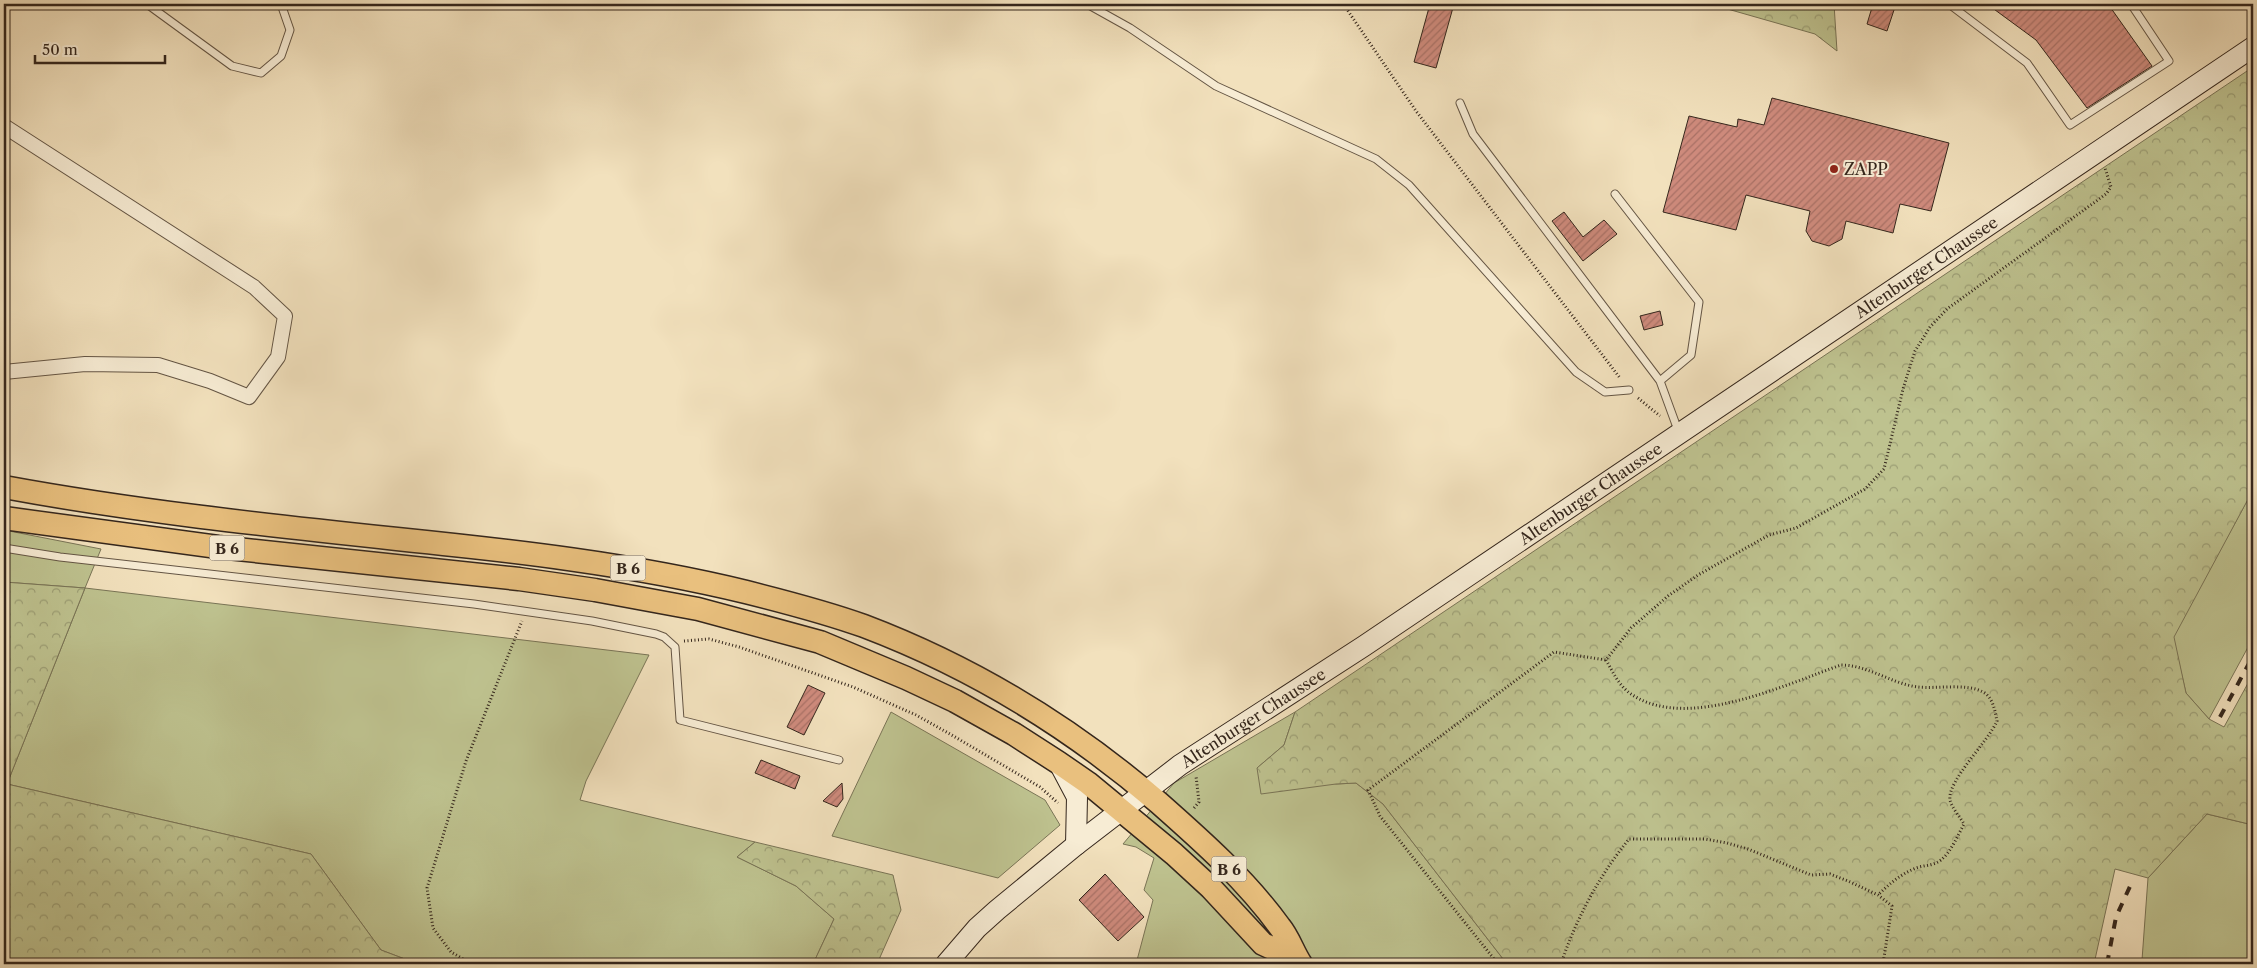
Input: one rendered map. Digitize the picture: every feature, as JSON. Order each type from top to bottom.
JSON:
[{"type":"main road","name":"Altenburger Chaussee","points":[[946,964],[978,928],[1076,845],[1194,755],[1364,646],[2253,47]]},
{"type":"main road","name":"B 6","points":[[4,487],[61,498],[197,517],[550,556],[645,571],[790,603],[864,626],[944,661],[988,684],[1078,739],[1145,791],[1234,873],[1282,929],[1297,963]]},
{"type":"main road","name":"B 6","points":[[4,518],[218,547],[546,583],[698,609],[820,642],[885,668],[955,701],[1014,734],[1059,763],[1121,810],[1193,871],[1263,944],[1297,963]]},
{"type":"main road","name":"B 6","points":[[1059,763],[1078,797],[1076,845]]},
{"type":"street","points":[[4,126],[254,287],[285,316],[278,357],[249,397],[210,381],[158,365],[85,364],[4,372]]},
{"type":"lane","points":[[152,5],[232,66],[261,73],[281,56],[290,30],[281,4]]},
{"type":"lane","points":[[1088,4],[1130,28],[1216,86],[1376,159],[1409,185],[1576,372],[1605,392],[1629,390]]},
{"type":"lane","points":[[1949,4],[2027,63],[2070,125],[2169,61],[2131,4]]},
{"type":"lane","points":[[1460,103],[1473,134],[1660,382],[1679,433]]},
{"type":"lane","points":[[1615,194],[1699,302],[1691,355],[1660,382]]},
{"type":"lane","points":[[4,548],[60,557],[526,612],[656,634],[664,637],[675,647],[680,720],[839,760]]},
{"type":"path","points":[[1336,4],[1346,8],[1416,111],[1629,390],[1679,433]]},
{"type":"path","points":[[1606,660],[1631,628],[1668,596],[1698,575],[1769,535],[1796,528],[1865,489],[1884,469],[1903,389],[1915,351],[1930,327],[1947,309],[2106,194],[2111,187],[2110,178],[2098,152]]},
{"type":"path","points":[[472,964],[451,952],[433,928],[427,888],[466,761],[526,612]]},
{"type":"path","points":[[675,647],[684,641],[709,639],[739,647],[853,687],[916,715],[950,734],[1040,787],[1059,804],[1078,806]]},
{"type":"path","points":[[1498,964],[1380,816],[1368,790],[1554,652],[1606,660],[1623,687],[1631,694],[1663,707],[1682,710],[1724,705],[1847,665],[1852,665],[1895,682],[1916,687],[1967,688],[1982,691],[1991,699],[1998,721],[1992,734],[1964,768],[1951,790],[1950,801],[1964,824],[1960,832],[1943,858],[1934,864],[1916,868],[1903,874],[1878,895]]},
{"type":"path","points":[[1561,964],[1580,917],[1593,892],[1614,856],[1629,839],[1705,839],[1727,843],[1748,849],[1811,875],[1830,874],[1878,895],[1892,906],[1883,964]]},
{"type":"green space","points":[[1710,4],[1834,4],[1837,51],[1815,34]]},
{"type":"green space","points":[[2253,67],[2253,490],[2174,637],[2186,693],[2209,719],[2224,727],[2253,674],[2253,825],[2207,814],[2148,878],[2115,869],[2094,964],[1507,964],[1383,804],[1356,783],[1261,794],[1257,768],[1284,745],[1295,712]]},
{"type":"green space","points":[[2253,490],[2253,638],[2209,719],[2186,693],[2173,637]]},
{"type":"green space","points":[[4,530],[101,549],[85,588],[4,582]]},
{"type":"green space","points":[[4,582],[85,588],[7,784],[311,854],[381,950],[418,964],[4,964]]},
{"type":"green space","points":[[85,588],[649,655],[586,781],[580,800],[755,842],[737,857],[796,886],[834,919],[813,964],[418,964],[381,950],[311,854],[7,784]]},
{"type":"green space","points":[[891,712],[1045,800],[1060,825],[998,878],[832,836]]},
{"type":"green space","points":[[1295,712],[1284,745],[1257,768],[1336,784],[1356,783],[1383,804],[1507,964],[1136,964],[1153,900],[1144,890],[1154,858],[1136,847],[1123,844],[1174,783]]},
{"type":"green space","points":[[2207,814],[2253,825],[2253,964],[2144,964],[2142,960],[2148,878]]},
{"type":"green space","points":[[755,842],[893,875],[901,910],[877,964],[813,964],[834,919],[796,886],[737,857]]},
{"type":"building","points":[[1430,4],[1454,4],[1436,68],[1414,62]]},
{"type":"building","points":[[1873,4],[1896,4],[1887,31],[1867,24]]},
{"type":"building","points":[[1987,4],[2108,4],[2152,66],[2087,108],[2036,40]]},
{"type":"building","name":"ZAPP","points":[[1772,98],[1949,143],[1931,211],[1900,204],[1893,233],[1846,221],[1842,239],[1829,246],[1812,241],[1806,231],[1810,211],[1746,195],[1736,230],[1663,212],[1689,116],[1737,127],[1738,119],[1764,125]]},
{"type":"building","points":[[1564,212],[1583,237],[1604,220],[1617,234],[1583,261],[1552,221]]},
{"type":"building","points":[[1660,311],[1663,325],[1644,330],[1640,316]]},
{"type":"building","points":[[808,685],[825,693],[804,735],[787,727]]},
{"type":"building","points":[[761,760],[800,776],[795,789],[755,773]]},
{"type":"building","points":[[842,783],[843,799],[837,807],[823,801]]},
{"type":"building","points":[[1105,874],[1144,917],[1118,941],[1079,900]]},
{"type":"railway","points":[[2220,717],[2253,656]]},
{"type":"railway","points":[[2107,964],[2116,917],[2132,882]]},
{"type":"place","name":"ZAPP","points":[[1834,169]]}]
